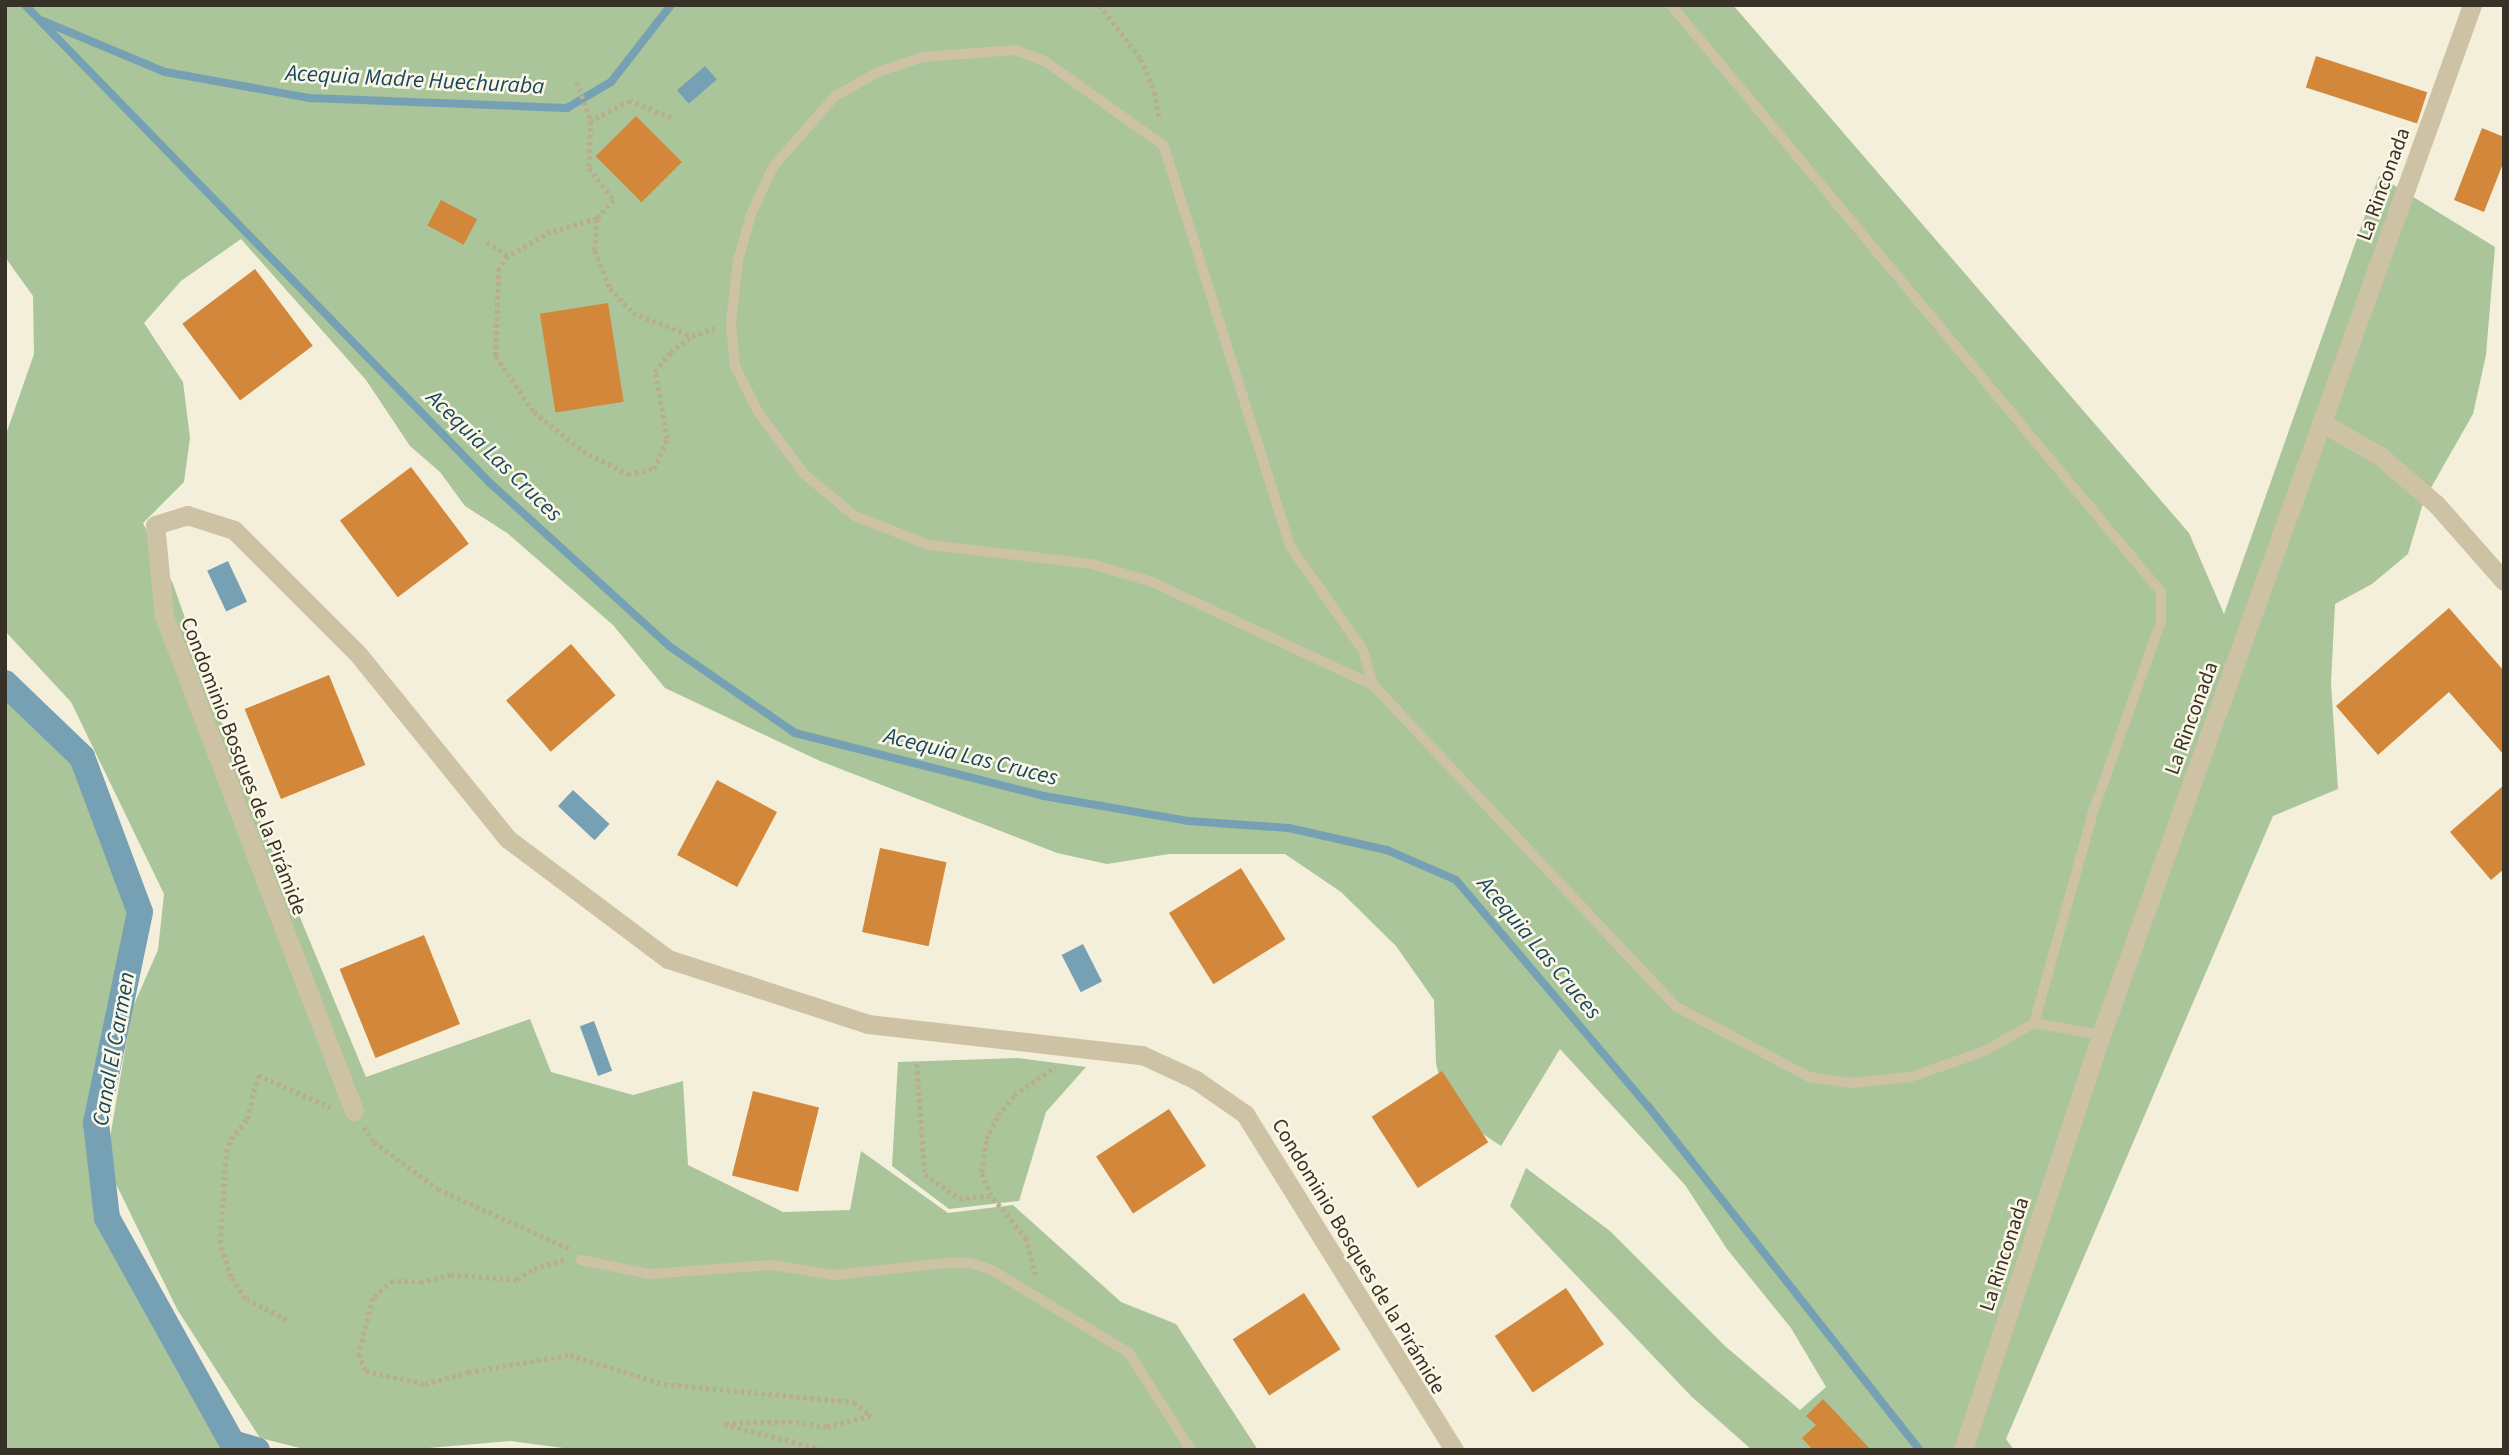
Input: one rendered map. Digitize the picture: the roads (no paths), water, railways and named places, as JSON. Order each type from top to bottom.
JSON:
[{"type":"street","name":"La Rinconada","points":[[1963,1450],[2101,1035],[2472,5]]},
{"type":"street","points":[[2321,422],[2380,456],[2436,504],[2504,581]]},
{"type":"street","name":"Condominio Bosques de la Pirámide","points":[[354,1111],[164,616],[155,526],[187,514],[234,530],[358,654],[508,839],[668,959],[869,1024],[1142,1055],[1196,1080],[1245,1114],[1454,1450]]},
{"type":"lane","points":[[1671,5],[2161,592],[2161,621],[2093,811],[2034,1023]]},
{"type":"lane","points":[[1373,685],[1363,650],[1290,546],[1164,146],[1045,61],[1015,50],[923,57],[880,71],[835,96],[773,167],[751,214],[738,260],[731,323],[735,366],[758,412],[804,474],[855,516],[929,545],[1092,564],[1152,582],[1373,685],[1675,1006],[1770,1061],[1808,1077],[1851,1083],[1910,1077],[1983,1052],[2034,1023],[2101,1035]]},
{"type":"lane","points":[[581,1260],[649,1274],[772,1265],[834,1275],[970,1263],[992,1270],[1129,1353],[1191,1450]]},
{"type":"water","points":[[705,66],[717,80],[689,104],[677,90]]},
{"type":"water","points":[[228,561],[247,602],[226,612],[207,571]]},
{"type":"water","points":[[573,790],[610,824],[595,840],[558,806]]},
{"type":"water","points":[[1083,944],[1102,981],[1081,992],[1062,955]]},
{"type":"water","points":[[594,1021],[612,1071],[598,1076],[580,1026]]},
{"type":"waterway","name":"Acequia Las Cruces","points":[[25,5],[490,483],[669,646],[795,733],[1044,796],[1188,821],[1289,828],[1387,850],[1456,880],[1648,1106],[1920,1450]]},
{"type":"waterway","name":"Acequia Madre Huechuraba","points":[[43,21],[165,72],[309,98],[567,108],[611,82],[671,5]]},
{"type":"waterway","name":"Canal El Carmen","points":[[5,683],[82,757],[140,912],[96,1123],[107,1218],[232,1443],[257,1450]]}]
